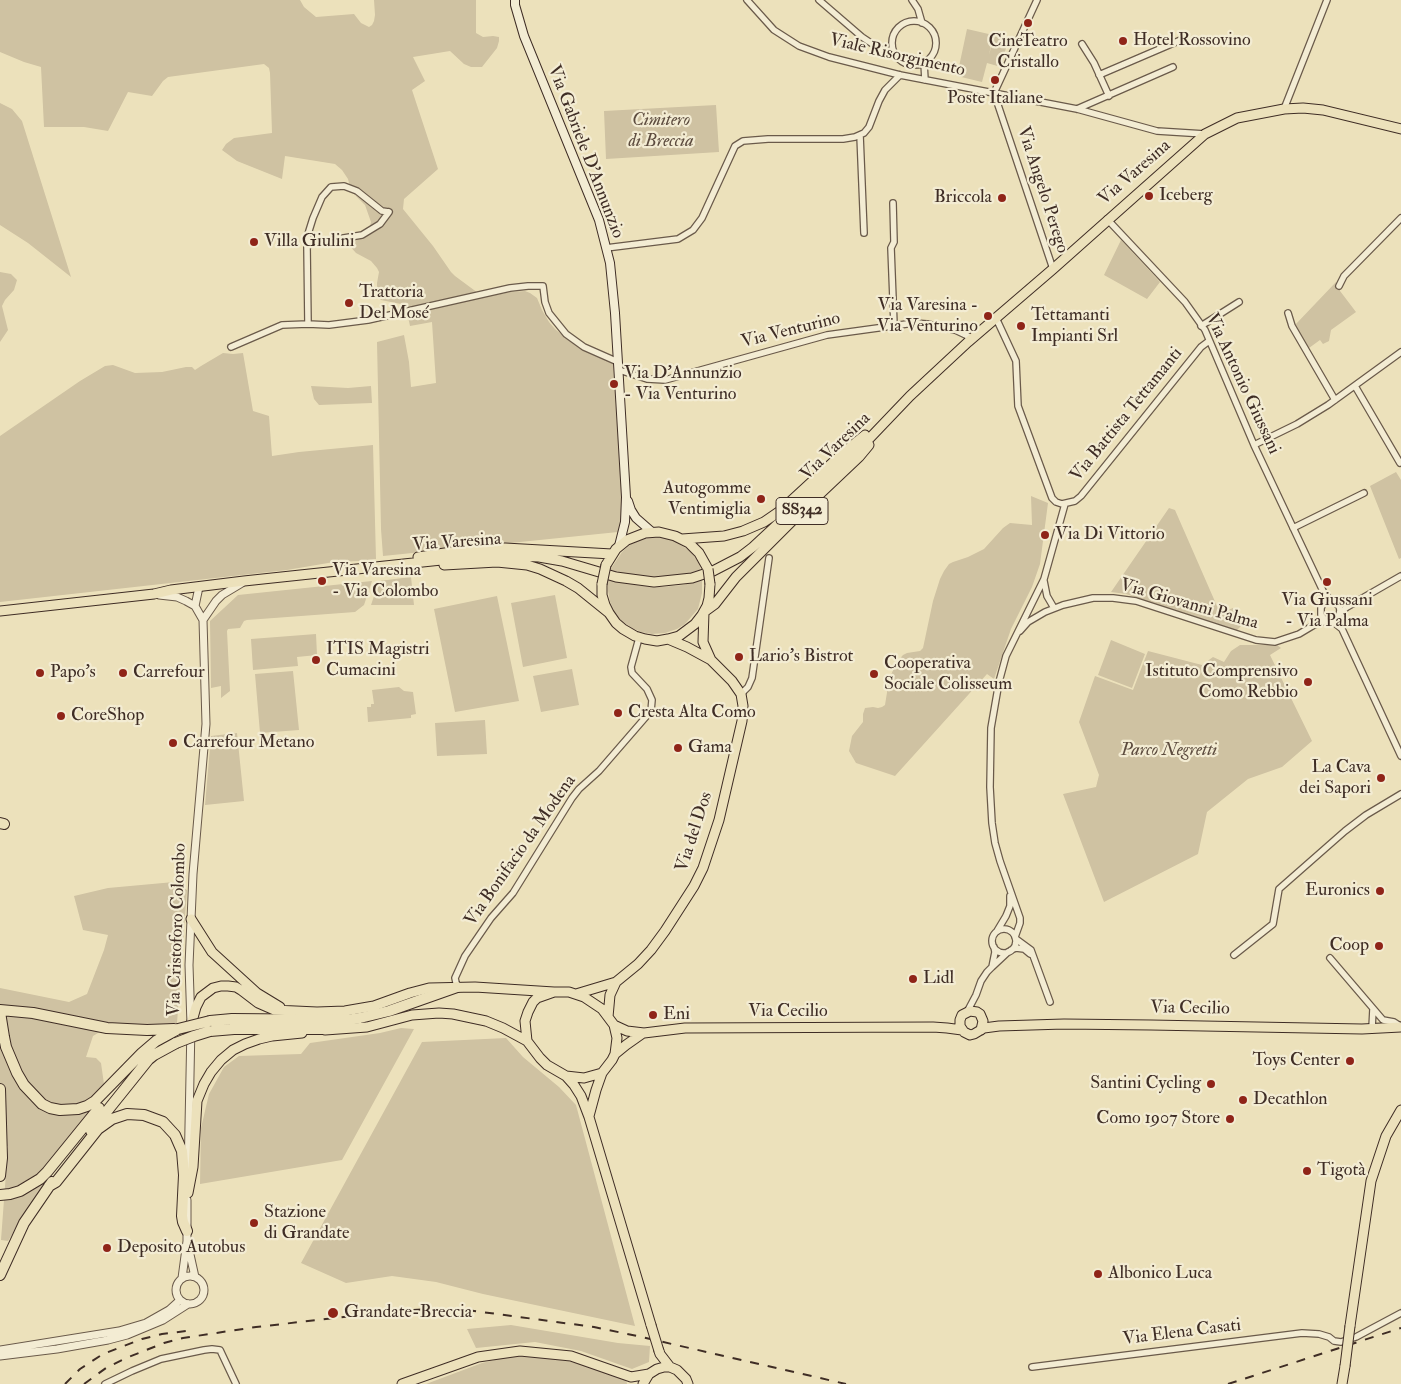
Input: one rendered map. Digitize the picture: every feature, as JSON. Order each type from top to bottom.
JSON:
[{"type":"highway","points":[[178,1029],[142,1053],[95,1101],[88,1106],[67,1110],[50,1108],[42,1104],[24,1085],[11,1060],[2,1027],[0,1011],[33,1013],[107,1028],[178,1029],[210,1026],[232,1019],[347,1020],[367,1017],[457,987]]},
{"type":"highway","points":[[0,1195],[20,1191],[40,1179],[48,1172],[109,1097],[133,1072],[148,1060],[176,1043],[194,1036],[210,1026],[234,1029],[331,1029]]},
{"type":"highway","points":[[0,1275],[24,1223],[49,1186],[148,1060]]},
{"type":"highway","points":[[0,1089],[2,1158],[0,1176]]},
{"type":"highway","points":[[49,1186],[56,1182],[98,1129],[112,1119],[127,1114],[144,1114],[163,1122],[175,1135],[182,1151],[184,1175],[182,1216],[187,1236]]},
{"type":"main road","name":"Via Gabriele D'Annunzio","points":[[515,0],[524,36],[599,220],[612,274],[626,497],[625,522],[619,546]]},
{"type":"main road","name":"Via Varesina","points":[[0,610],[479,556],[539,557],[562,561],[601,573],[654,582],[692,578],[713,571],[740,557],[753,547],[867,441],[972,338],[1205,134],[1237,118],[1284,109],[1303,108],[1323,110],[1401,128]]},
{"type":"main road","name":"SS342","points":[[682,539],[724,536],[743,531],[764,522],[780,511],[844,452],[899,408]]},
{"type":"main road","name":"SS342","points":[[704,612],[715,604],[736,577],[803,510],[859,457],[899,408]]},
{"type":"main road","name":"Via Gabriele D'Annunzio","points":[[626,497],[636,518],[652,532]]},
{"type":"main road","points":[[652,532],[667,533],[682,539],[696,550],[708,569],[709,598],[704,612],[698,621],[678,636],[653,640],[639,638],[616,623],[604,602],[602,584],[606,565],[619,546],[632,538],[652,532]]},
{"type":"main road","points":[[384,566],[425,555],[489,548],[520,548],[612,554]]},
{"type":"main road","points":[[384,566],[426,567],[497,562],[527,565],[540,569],[578,588],[609,613]]},
{"type":"main road","points":[[704,612],[704,642],[711,660]]},
{"type":"main road","points":[[668,639],[711,660],[732,681],[741,694]]},
{"type":"main road","name":"Via del Dos","points":[[576,994],[616,982],[638,964],[665,931],[694,886],[703,868],[719,820],[742,721],[743,706],[741,694]]},
{"type":"main road","points":[[191,919],[212,952],[257,993],[287,1011]]},
{"type":"main road","points":[[615,1054],[617,1038],[611,1021],[610,995],[616,982]]},
{"type":"main road","name":"Via Cecilio","points":[[191,1025],[196,1006],[201,998],[213,988],[221,986],[236,987],[252,1000],[266,1007],[287,1011],[317,1012],[345,1011],[374,1006],[428,988],[457,987],[569,992],[592,1002],[602,1009],[611,1021],[627,1031],[644,1033],[685,1028],[947,1028],[962,1030]]},
{"type":"main road","points":[[554,992],[537,998],[533,1002],[525,1021],[528,1041],[540,1058],[547,1065],[566,1076],[581,1096],[589,1116],[659,1352],[670,1367],[686,1378],[688,1384]]},
{"type":"main road","points":[[974,1011],[981,1016],[983,1024],[981,1030],[970,1035],[962,1030],[960,1026],[964,1014],[974,1011]]},
{"type":"main road","points":[[188,1193],[193,1167],[197,1101],[204,1084],[221,1060],[233,1050],[245,1044],[259,1039],[331,1029],[366,1027],[412,1015],[439,1013],[486,1021],[528,1041]]},
{"type":"main road","name":"Via Cecilio","points":[[933,1028],[964,1014]]},
{"type":"main road","name":"Via Cecilio","points":[[981,1016],[1015,1025]]},
{"type":"main road","name":"Via Cecilio","points":[[981,1030],[1015,1025],[1401,1028]]},
{"type":"main road","name":"Via Cecilio","points":[[589,1116],[602,1073],[615,1054],[644,1033]]},
{"type":"main road","points":[[566,1076],[584,1078],[602,1073]]},
{"type":"main road","points":[[1342,1384],[1371,1181],[1386,1136],[1401,1110]]},
{"type":"main road","points":[[402,1384],[478,1357],[520,1351],[571,1356],[633,1381],[653,1371],[670,1367]]},
{"type":"main road","points":[[643,1384],[653,1371],[659,1352]]},
{"type":"street","name":"Viale Risorgimento","points":[[746,0],[774,30],[799,46],[829,57],[900,75],[1077,109],[1157,130],[1205,134]]},
{"type":"street","points":[[819,0],[880,50],[893,51]]},
{"type":"street","points":[[912,0],[918,9],[922,23]]},
{"type":"street","points":[[994,93],[1037,0]]},
{"type":"street","points":[[1284,109],[1327,0]]},
{"type":"street","points":[[908,22],[922,23],[928,26],[935,39],[934,53],[924,63],[909,65],[897,58],[893,51],[893,37],[901,26],[908,22]]},
{"type":"street","points":[[1099,75],[1183,39]]},
{"type":"street","points":[[1082,44],[1109,96]]},
{"type":"street","points":[[924,63],[925,80]]},
{"type":"street","points":[[1077,109],[1173,67]]},
{"type":"street","points":[[606,248],[678,239],[693,230],[702,218],[735,146],[743,141],[843,139],[864,133],[869,127],[885,90],[900,75]]},
{"type":"street","name":"Via Angelo Perego","points":[[994,93],[1053,269]]},
{"type":"street","points":[[860,135],[864,233]]},
{"type":"street","points":[[231,347],[282,325],[308,324],[307,246],[308,234],[322,198],[331,187],[344,186],[357,191],[382,211],[390,212],[380,224],[362,234],[307,246]]},
{"type":"street","points":[[893,203],[894,325]]},
{"type":"street","points":[[1339,286],[1344,276],[1401,218]]},
{"type":"street","name":"Via Antonio Giussani","points":[[1107,219],[1185,302],[1201,326],[1254,445],[1323,591],[1331,601],[1337,604],[1340,612]]},
{"type":"street","name":"Via Venturino","points":[[308,324],[329,325],[368,320],[510,288],[543,286],[545,302],[549,313],[566,334],[589,350],[618,366],[647,378],[665,380],[827,335],[894,325],[927,324],[955,330],[972,338]]},
{"type":"street","points":[[1201,326],[1239,302]]},
{"type":"street","points":[[1288,313],[1292,326],[1335,400]]},
{"type":"street","points":[[964,1014],[976,995],[986,972],[1010,951],[1016,943],[1020,923],[995,843],[993,830],[990,788],[991,728],[999,682],[1006,656],[1044,579],[1065,504],[1056,502],[1052,498],[1018,406],[1016,361],[996,318]]},
{"type":"street","name":"Via Battista Tettamanti","points":[[1065,504],[1076,501],[1081,496],[1201,347],[1209,341]]},
{"type":"street","points":[[1254,445],[1297,424],[1335,400],[1401,352]]},
{"type":"street","points":[[1355,386],[1400,463]]},
{"type":"street","points":[[1293,528],[1364,493]]},
{"type":"street","points":[[741,694],[748,687],[752,678],[769,558]]},
{"type":"street","points":[[1329,621],[1347,607],[1401,576]]},
{"type":"street","points":[[1044,579],[1047,596],[1054,608]]},
{"type":"street","points":[[154,594],[177,597],[195,606],[204,620],[222,595],[244,582]]},
{"type":"street","points":[[195,606],[198,587]]},
{"type":"street","name":"Via Antonio Giussani","points":[[1321,615],[1323,591]]},
{"type":"street","name":"Via Giovanni Palma","points":[[1015,637],[1028,622],[1045,612],[1063,605],[1093,598],[1136,601],[1256,640],[1275,642],[1299,634],[1314,624],[1321,615]]},
{"type":"street","points":[[1323,604],[1331,601]]},
{"type":"street","points":[[1340,612],[1342,629],[1401,756]]},
{"type":"street","points":[[1321,615],[1342,629]]},
{"type":"street","name":"Via Cristoforo Colombo","points":[[182,1278],[186,1260],[188,1193],[191,1025],[189,965],[193,874],[206,724],[204,620]]},
{"type":"street","name":"Via Giovanni Palma","points":[[1314,624],[1329,621]]},
{"type":"street","name":"Via Bonifacio da Modena","points":[[457,987],[455,978],[465,956],[491,918],[513,892],[572,798],[599,771],[651,711],[652,700],[648,689],[632,673],[632,662],[639,638]]},
{"type":"street","points":[[1234,955],[1273,924],[1279,889],[1345,831],[1366,815],[1401,794]]},
{"type":"street","points":[[992,967],[995,952],[993,936],[997,932],[1010,906],[1010,891]]},
{"type":"street","points":[[997,932],[1001,929],[1009,930],[1031,950],[1050,1002]]},
{"type":"street","points":[[994,945],[1000,952],[1016,948],[1024,949],[1035,959]]},
{"type":"street","points":[[1330,958],[1383,1020],[1394,1022],[1401,1028]]},
{"type":"street","points":[[976,995],[977,1008],[981,1016]]},
{"type":"street","points":[[1368,1029],[1373,1009]]},
{"type":"street","name":"Via Cristoforo Colombo","points":[[187,1236],[195,1277]]},
{"type":"street","points":[[0,1356],[108,1340],[127,1335],[163,1320],[188,1304],[198,1301],[204,1293],[201,1282],[191,1276],[179,1280],[176,1288],[180,1300],[188,1304]]},
{"type":"street","points":[[0,1350],[119,1331],[146,1323],[169,1310],[180,1300]]},
{"type":"street","name":"Via Elena Casati","points":[[1032,1367],[1302,1333],[1319,1334],[1341,1342],[1356,1337],[1401,1314]]},
{"type":"street","points":[[105,1384],[161,1359],[212,1349],[220,1350],[236,1384]]},
{"type":"green space","points":[[0,0],[300,0],[304,7],[316,17],[354,14],[361,23],[369,27],[374,21],[374,0],[476,0],[476,33],[483,37],[499,37],[497,48],[482,67],[471,67],[464,64],[450,51],[413,57],[425,81],[412,90],[438,169],[404,199],[403,209],[451,272],[478,293],[407,310],[401,304],[381,300],[377,291],[379,272],[377,268],[371,261],[356,253],[348,244],[348,239],[352,234],[370,226],[371,222],[365,205],[351,191],[348,179],[342,170],[335,164],[285,156],[282,179],[237,161],[222,150],[234,138],[272,133],[270,73],[269,68],[264,64],[168,77],[152,96],[128,92],[108,131],[84,127],[44,127],[41,67],[0,52]]},
{"type":"green space","points":[[967,29],[993,35],[989,55],[994,36],[1008,40],[1001,67],[987,63],[982,82],[957,76]]},
{"type":"green space","points":[[0,103],[12,109],[22,121],[71,277],[28,243],[0,225]]},
{"type":"green space","name":"Cimitero di Breccia","points":[[716,105],[719,152],[606,159],[604,111]]},
{"type":"green space","points":[[1121,240],[1160,282],[1147,299],[1104,275]]},
{"type":"green space","points":[[0,272],[11,274],[17,280],[14,290],[2,306],[8,330],[0,342]]},
{"type":"green space","points":[[1336,282],[1337,287],[1356,312],[1331,330],[1329,341],[1323,344],[1320,340],[1309,348],[1295,325]]},
{"type":"green space","points":[[525,291],[537,298],[549,322],[568,340],[581,349],[613,363],[622,501],[618,532],[383,556],[377,342],[404,335],[411,387],[436,383],[432,322],[410,326],[407,312]]},
{"type":"green space","points":[[223,353],[243,353],[253,411],[269,416],[272,456],[373,445],[376,559],[334,562],[287,570],[0,602],[0,436],[105,366],[113,365],[135,373],[162,372],[186,367],[192,367],[195,370]]},
{"type":"green space","points":[[311,386],[348,388],[371,386],[372,403],[319,405],[314,399]]},
{"type":"green space","points":[[1396,472],[1401,480],[1401,558],[1399,559],[1370,486]]},
{"type":"green space","points":[[1031,496],[1048,503],[1040,564],[1032,587],[1011,629],[994,679],[987,674],[895,776],[856,763],[849,751],[852,736],[863,722],[865,708],[878,708],[885,705],[889,680],[896,663],[903,655],[920,651],[923,648],[933,601],[944,571],[949,564],[984,549],[1010,523],[1032,525]]},
{"type":"green space","points":[[1169,508],[1175,510],[1220,613],[1233,608],[1241,626],[1236,631],[1126,594],[1111,592]]},
{"type":"green space","points":[[659,537],[676,542],[690,551],[699,563],[701,571],[654,578],[622,574],[610,570],[622,552],[632,543],[639,539]]},
{"type":"green space","points":[[411,577],[414,605],[371,605],[379,581]]},
{"type":"green space","points":[[608,579],[642,586],[662,587],[683,585],[702,580],[702,593],[698,609],[685,624],[665,633],[652,634],[632,628],[614,612],[608,591]]},
{"type":"green space","points":[[372,581],[364,605],[355,612],[247,620],[244,621],[240,628],[228,629],[230,691],[221,698],[221,686],[211,688],[210,621],[238,595]]},
{"type":"green space","points":[[555,595],[567,658],[523,667],[511,603]]},
{"type":"green space","points":[[497,596],[519,701],[455,712],[434,609]]},
{"type":"green space","points":[[316,634],[317,655],[297,657],[298,666],[253,670],[251,639]]},
{"type":"green space","points":[[1111,640],[1145,654],[1132,688],[1098,675]]},
{"type":"green space","name":"Parco Negretti","points":[[1240,645],[1277,645],[1281,648],[1270,655],[1312,741],[1282,767],[1248,779],[1207,812],[1198,854],[1104,902],[1063,794],[1096,787],[1099,775],[1079,722],[1095,676],[1133,690],[1148,651],[1202,665],[1213,657],[1224,662],[1231,651]]},
{"type":"green space","points":[[572,669],[579,705],[541,712],[533,676]]},
{"type":"green space","points":[[293,671],[299,730],[260,733],[255,674]]},
{"type":"green space","points":[[399,687],[404,691],[413,692],[416,714],[411,715],[411,718],[368,722],[367,707],[371,707],[371,704],[374,704],[372,690]]},
{"type":"green space","points":[[485,720],[487,754],[437,756],[435,723]]},
{"type":"green space","points":[[237,733],[244,801],[205,805],[211,736]]},
{"type":"green space","points":[[174,882],[187,890],[177,1023],[113,1024],[93,1036],[86,1057],[96,1058],[101,1063],[104,1084],[95,1108],[43,1173],[43,1186],[8,1241],[1,1240],[8,1146],[0,1146],[0,988],[69,1002],[87,994],[108,935],[83,930],[74,896],[108,888]]},
{"type":"green space","points":[[401,1028],[414,1029],[342,1160],[200,1184],[201,1128],[209,1094],[224,1067],[239,1056],[301,1054],[310,1043],[380,1033]]},
{"type":"green space","points":[[506,1038],[523,1057],[559,1087],[576,1105],[635,1326],[483,1294],[436,1282],[392,1276],[346,1283],[301,1263],[422,1042]]},
{"type":"green space","points":[[511,1325],[618,1343],[650,1346],[649,1362],[632,1369],[581,1351],[535,1342],[476,1348],[467,1329]]},
{"type":"green space","points":[[516,1355],[569,1361],[626,1379],[627,1384],[426,1384],[482,1363]]},
{"type":"railway","points":[[84,1384],[106,1368],[126,1358],[164,1343],[183,1338],[256,1327],[397,1311],[433,1309],[467,1310],[594,1327],[846,1384]]},
{"type":"railway","points":[[1228,1384],[1401,1328]]},
{"type":"railway","points":[[65,1384],[80,1369],[103,1354],[142,1339],[186,1331]]},
{"type":"place","name":"CineTeatro Cristallo","points":[[1028,23]]},
{"type":"place","name":"Hotel Rossovino","points":[[1123,41]]},
{"type":"place","name":"Poste Italiane","points":[[995,80]]},
{"type":"place","name":"Iceberg","points":[[1149,196]]},
{"type":"place","name":"Briccola","points":[[1002,198]]},
{"type":"place","name":"Villa Giulini","points":[[254,242]]},
{"type":"place","name":"Trattoria Del Mosé","points":[[349,303]]},
{"type":"place","name":"Via Varesina - Via Venturino","points":[[988,316]]},
{"type":"place","name":"Tettamanti Impianti Srl","points":[[1021,326]]},
{"type":"place","name":"Via D'Annunzio - Via Venturino","points":[[614,384]]},
{"type":"place","name":"Autogomme Ventimiglia","points":[[761,499]]},
{"type":"place","name":"Via Di Vittorio","points":[[1045,535]]},
{"type":"place","name":"Via Varesina - Via Colombo","points":[[322,581]]},
{"type":"place","name":"Via Giussani - Via Palma","points":[[1327,582]]},
{"type":"place","name":"Lario's Bistrot","points":[[739,657]]},
{"type":"place","name":"ITIS Magistri Cumacini","points":[[316,660]]},
{"type":"place","name":"Papo's","points":[[40,673]]},
{"type":"place","name":"Carrefour","points":[[123,673]]},
{"type":"place","name":"Cooperativa Sociale Colisseum","points":[[874,674]]},
{"type":"place","name":"Istituto Comprensivo Como Rebbio","points":[[1308,682]]},
{"type":"place","name":"Cresta Alta Como","points":[[618,713]]},
{"type":"place","name":"CoreShop","points":[[61,716]]},
{"type":"place","name":"Carrefour Metano","points":[[173,743]]},
{"type":"place","name":"Gama","points":[[678,748]]},
{"type":"place","name":"La Cava dei Sapori","points":[[1381,778]]},
{"type":"place","name":"Euronics","points":[[1380,891]]},
{"type":"place","name":"Coop","points":[[1379,946]]},
{"type":"place","name":"Lidl","points":[[913,979]]},
{"type":"place","name":"Eni","points":[[653,1015]]},
{"type":"place","name":"Toys Center","points":[[1350,1061]]},
{"type":"place","name":"Santini Cycling","points":[[1211,1084]]},
{"type":"place","name":"Decathlon","points":[[1243,1100]]},
{"type":"place","name":"Como 1907 Store","points":[[1230,1119]]},
{"type":"place","name":"Tigotà","points":[[1307,1171]]},
{"type":"place","name":"Stazione di Grandate","points":[[254,1223]]},
{"type":"place","name":"Deposito Autobus","points":[[107,1248]]},
{"type":"place","name":"Albonico Luca","points":[[1098,1274]]},
{"type":"place","name":"Grandate-Breccia","points":[[333,1313]]}]
